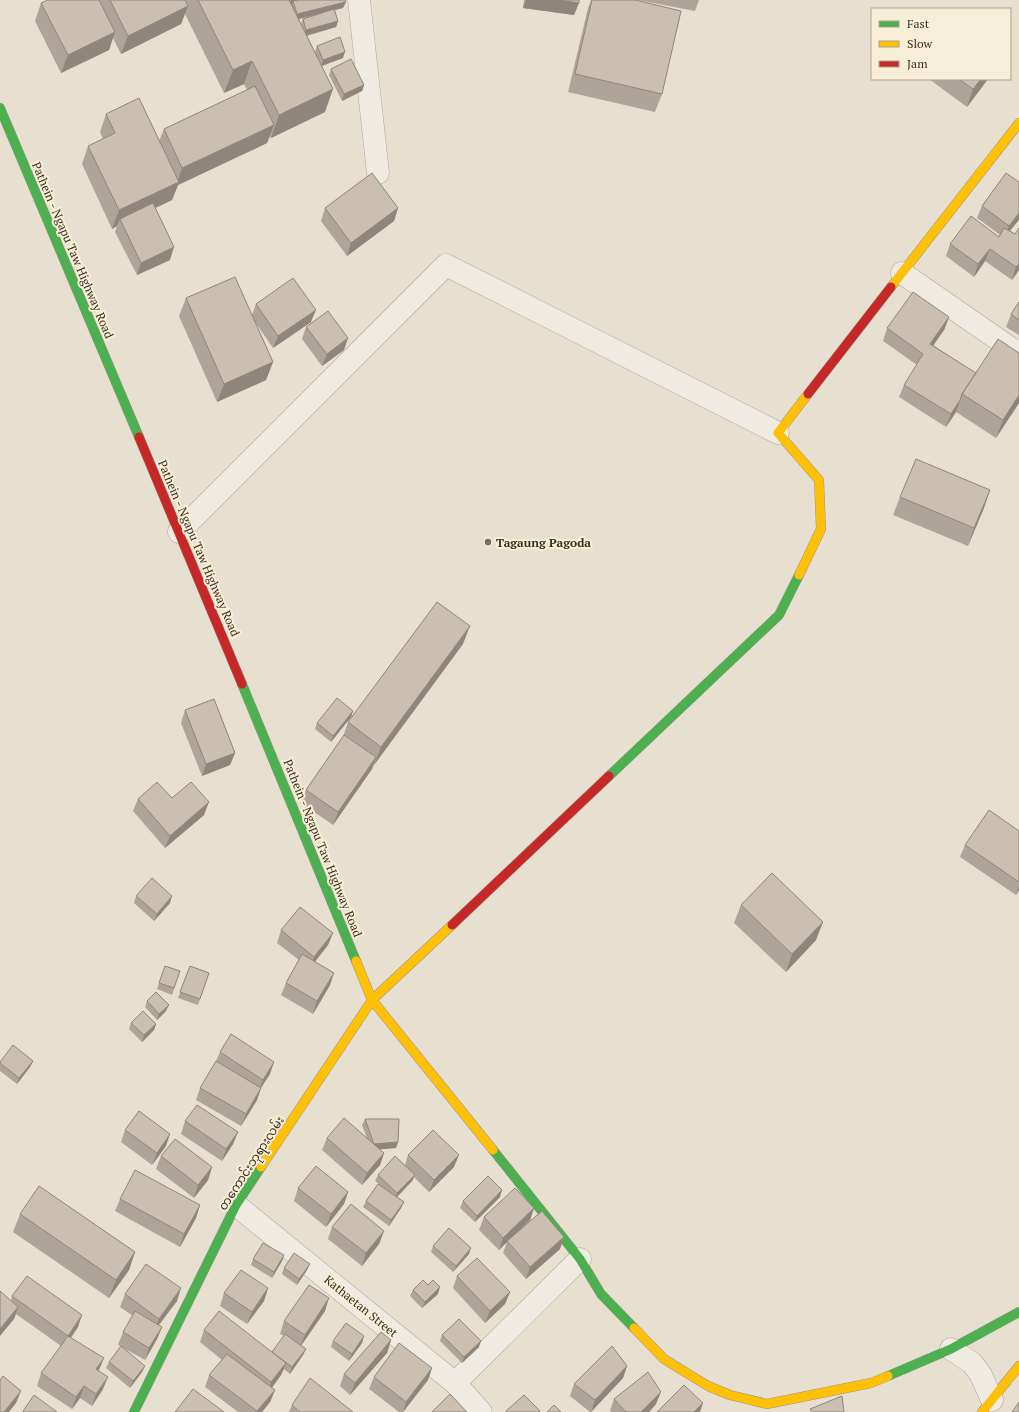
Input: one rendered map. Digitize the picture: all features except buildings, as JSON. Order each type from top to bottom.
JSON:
[{"type":"street","points":[[359,0],[378,172]]},
{"type":"street","name":"Pathein - Ngapu Taw Highway Road","points":[[0,108],[179,532],[372,1000],[580,1259],[601,1294],[664,1359],[708,1386],[763,1408]]},
{"type":"street","points":[[179,532],[446,265],[778,432],[1019,123]]},
{"type":"street","points":[[902,273],[1019,354]]},
{"type":"street","name":"တကောင်းဘုရားလမ်း","points":[[134,1412],[236,1205],[372,1000],[779,615],[821,529],[819,480],[778,432]]},
{"type":"street","name":"Kathaetan Street","points":[[236,1205],[455,1383],[481,1412]]},
{"type":"street","points":[[455,1383],[580,1259]]},
{"type":"street","points":[[763,1408],[871,1383],[951,1350],[1019,1312]]},
{"type":"street","points":[[951,1350],[972,1363],[981,1375],[987,1406]]},
{"type":"street","points":[[987,1406],[1019,1366]]},
{"type":"traffic: fast","points":[[0,108],[139,437]]},
{"type":"traffic: fast","points":[[609,776],[779,615],[799,575]]},
{"type":"traffic: fast","points":[[242,684],[356,961]]},
{"type":"traffic: fast","points":[[493,1150],[580,1259],[601,1294],[634,1328]]},
{"type":"traffic: fast","points":[[134,1412],[236,1205],[261,1167]]},
{"type":"traffic: fast","points":[[888,1376],[951,1349],[1019,1312]]},
{"type":"traffic: slow","points":[[891,287],[1019,123]]},
{"type":"traffic: slow","points":[[799,575],[821,529],[819,480],[778,433],[808,394]]},
{"type":"traffic: slow","points":[[261,1167],[372,1000],[452,925]]},
{"type":"traffic: slow","points":[[356,961],[372,1000],[493,1150]]},
{"type":"traffic: slow","points":[[634,1328],[664,1359],[708,1386],[730,1395],[767,1404],[871,1383],[888,1376]]},
{"type":"traffic: slow","points":[[982,1412],[1019,1366]]},
{"type":"traffic: jam","points":[[808,394],[891,287]]},
{"type":"traffic: jam","points":[[139,437],[242,684]]},
{"type":"traffic: jam","points":[[452,925],[609,776]]},
{"type":"place","name":"Tagaung Pagoda","points":[[488,542]]}]
